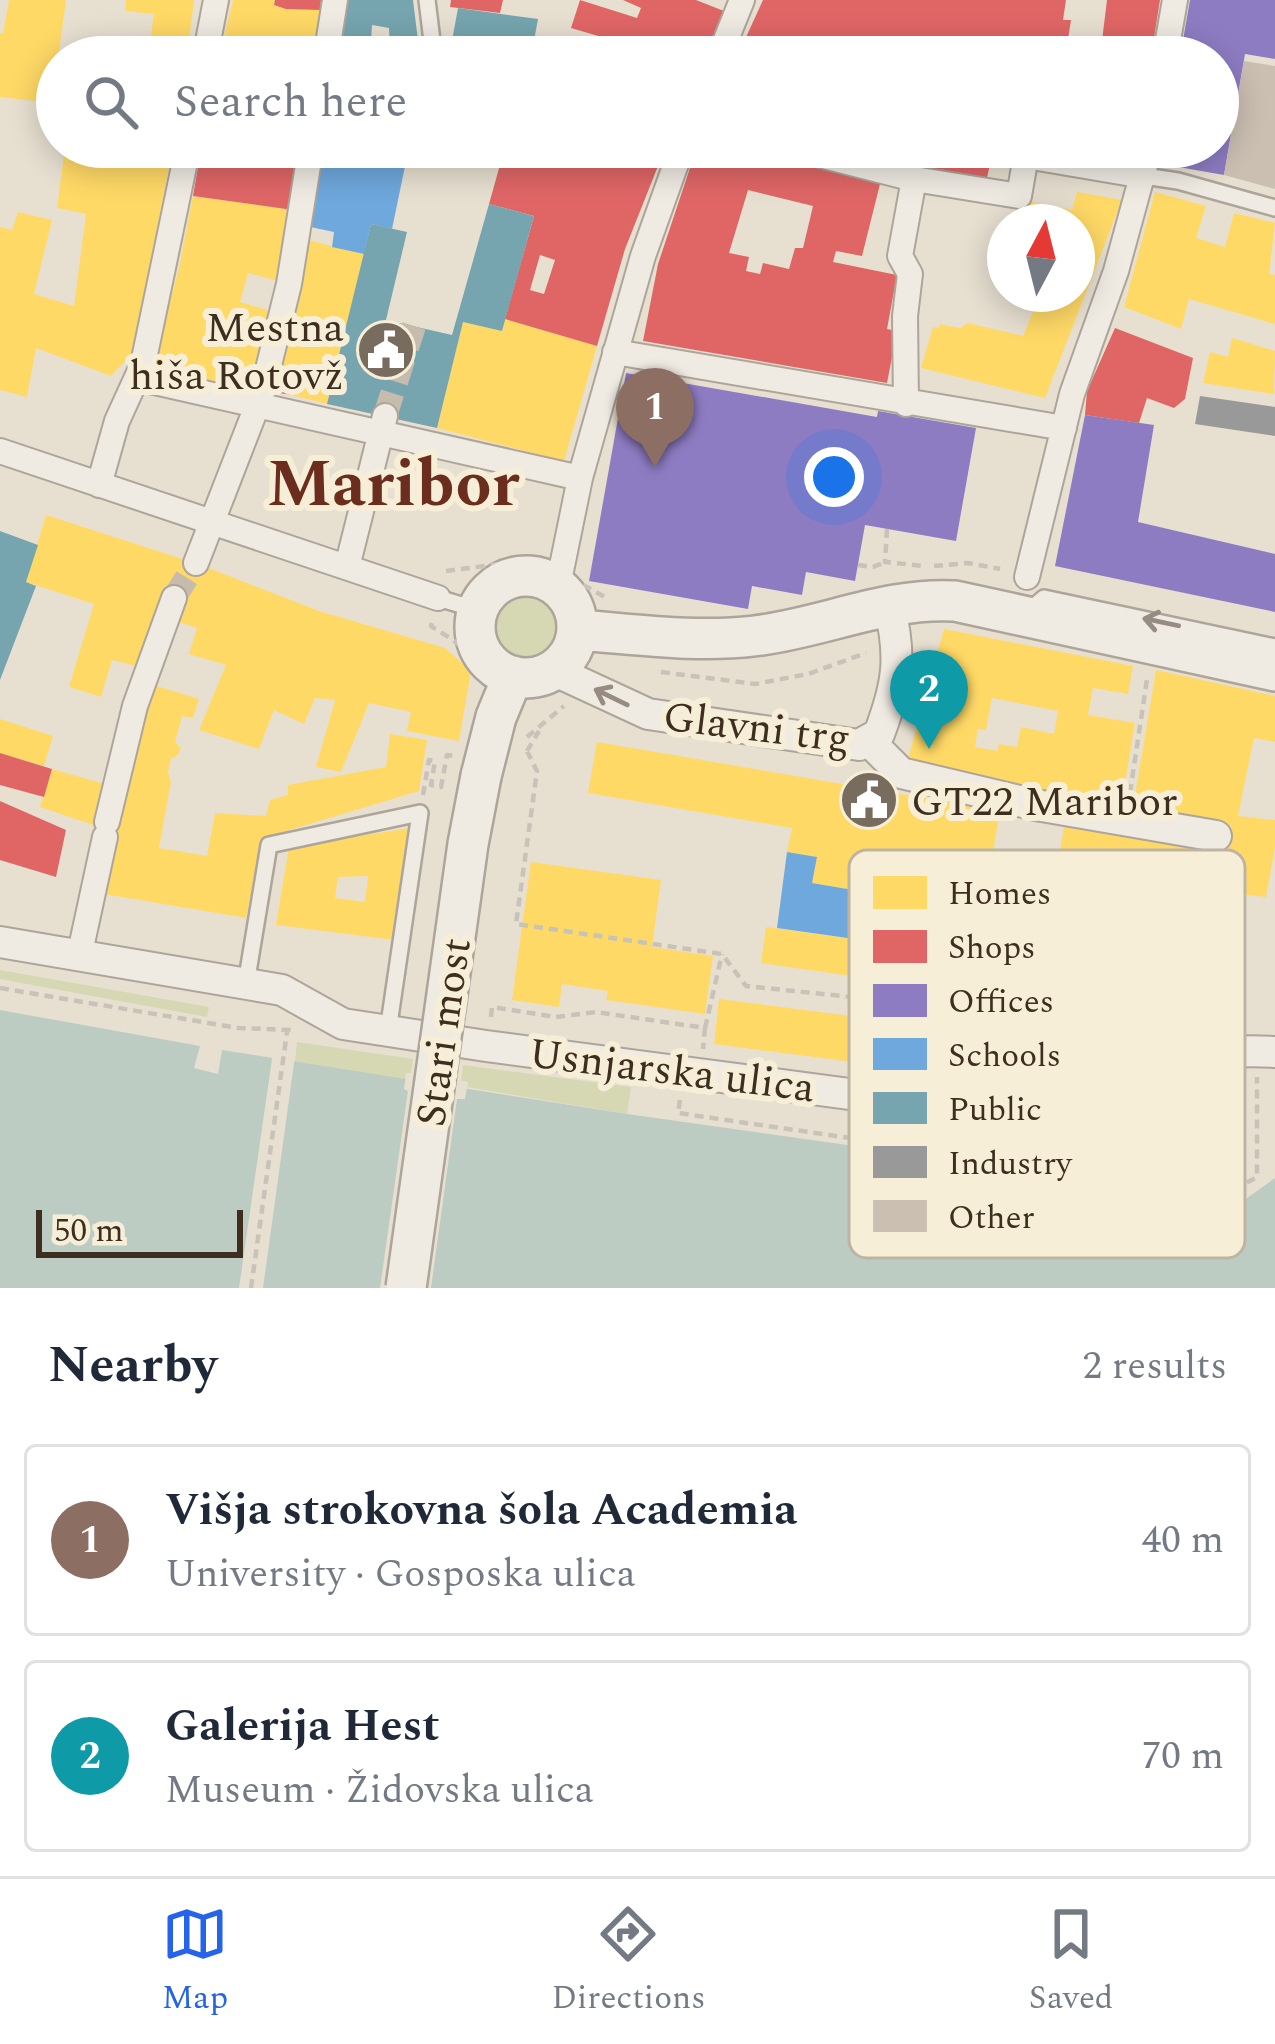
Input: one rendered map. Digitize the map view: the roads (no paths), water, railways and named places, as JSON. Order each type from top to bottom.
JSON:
[{"type":"street","points":[[209,36],[216,0]]},
{"type":"street","points":[[329,36],[335,0]]},
{"type":"street","points":[[727,36],[742,0]]},
{"type":"street","points":[[1169,36],[1175,0]]},
{"type":"street","points":[[103,474],[117,421],[136,378],[184,168]]},
{"type":"street","points":[[269,364],[289,284],[308,168]]},
{"type":"street","points":[[561,571],[615,352],[674,168]]},
{"type":"street","points":[[874,168],[1019,196],[1025,168]]},
{"type":"street","points":[[1097,168],[1144,176]]},
{"type":"street","points":[[1027,577],[1064,428],[1146,168]]},
{"type":"street","points":[[906,404],[905,316],[910,274],[900,256],[914,178]]},
{"type":"street","points":[[615,352],[1064,428]]},
{"type":"street","points":[[136,378],[260,398],[583,472]]},
{"type":"street","points":[[196,563],[260,398]]},
{"type":"street","points":[[347,568],[383,425]]},
{"type":"street","points":[[0,451],[103,474],[210,522],[438,598]]},
{"type":"street","points":[[536,578],[558,587],[566,596],[577,630],[570,653],[553,670],[497,681],[475,631],[478,610],[501,583],[536,578]]},
{"type":"street","points":[[79,957],[135,706],[174,598]]},
{"type":"street","points":[[894,623],[928,599],[956,601],[1275,671]]},
{"type":"street","name":"Glavni trg","points":[[553,670],[648,715],[835,744],[869,741],[879,734],[899,669],[894,623],[704,638],[577,630]]},
{"type":"street","name":"Stari most","points":[[406,1288],[467,844],[498,768],[497,681]]},
{"type":"street","points":[[869,741],[901,773],[1126,822],[1216,836]]},
{"type":"street","name":"Usnjarska ulica","points":[[0,942],[282,990],[343,1024],[849,1091]]},
{"type":"lane","points":[[427,0],[431,36]]},
{"type":"lane","points":[[1144,176],[1245,190],[1275,208]]},
{"type":"lane","points":[[438,598],[478,610]]},
{"type":"lane","points":[[1021,617],[1044,598],[1275,646]]},
{"type":"lane","points":[[246,984],[269,845],[420,813],[388,1031]]},
{"type":"tunnel","points":[[385,416],[414,326]]},
{"type":"tunnel","points":[[174,598],[196,563]]},
{"type":"place","name":"Mestna hiša Rotovž","points":[[386,350]]},
{"type":"place","name":"Višja strokovna šola Academia","points":[[655,467]]},
{"type":"place","name":"Galerija Hest","points":[[929,749]]},
{"type":"place","name":"GT22 Maribor","points":[[869,800]]},
{"type":"district","name":"Maribor","points":[[393,482]]}]
